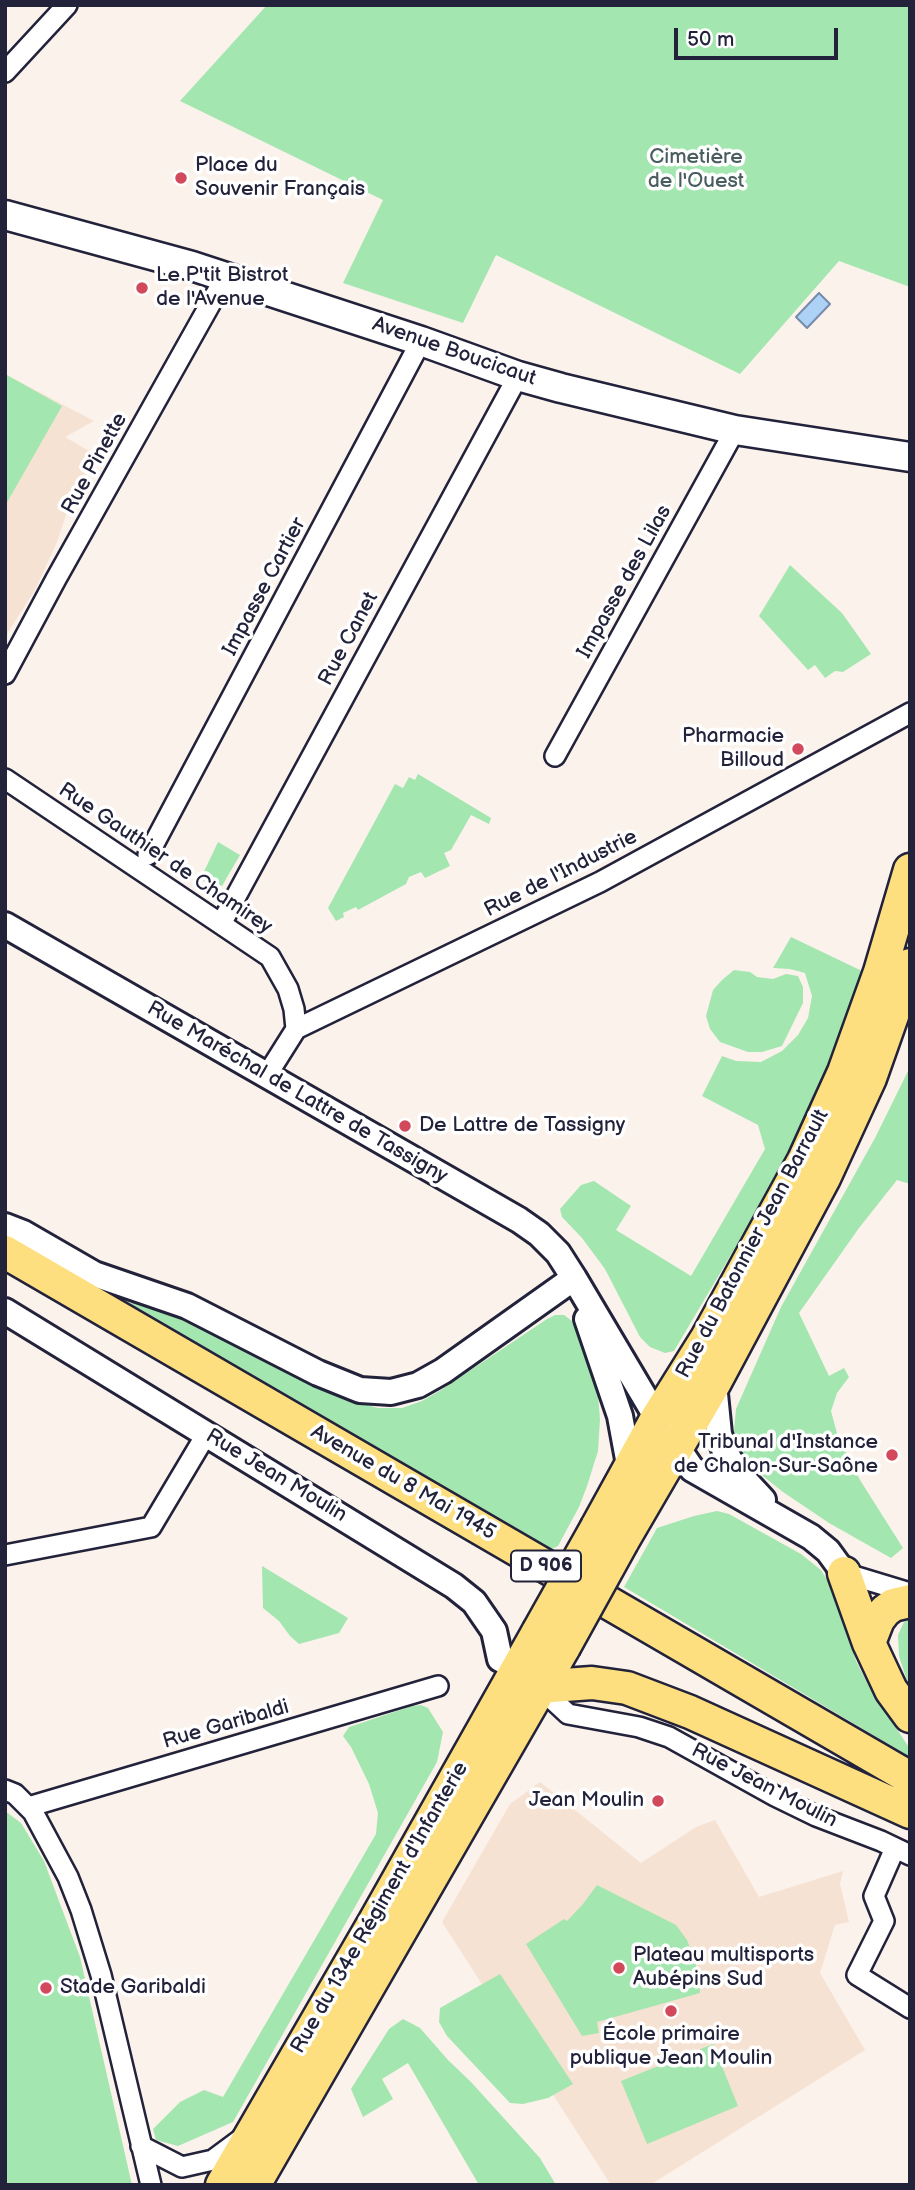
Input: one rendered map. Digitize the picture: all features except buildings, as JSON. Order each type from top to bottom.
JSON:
[{"type":"main road","name":"Avenue Boucicaut","points":[[11,216],[226,276],[518,376],[735,430],[910,457]]},
{"type":"main road","name":"Rue du Batonnier Jean Barrault","points":[[610,1535],[630,1470],[657,1418],[707,1338],[810,1147],[853,1047],[880,972],[910,870]]},
{"type":"main road","name":"Rue du Batonnier Jean Barrault","points":[[610,1535],[676,1446],[714,1384],[824,1178],[870,1078],[910,965]]},
{"type":"main road","name":"Avenue du 8 Mai 1945","points":[[5,1252],[910,1778]]},
{"type":"main road","name":"Rue du 134e Régiment d'Infanterie","points":[[254,2185],[528,1674],[610,1535]]},
{"type":"main road","points":[[844,1573],[869,1643],[891,1690],[910,1716]]},
{"type":"main road","points":[[869,1643],[878,1620],[885,1611],[893,1605],[910,1601]]},
{"type":"main road","name":"Rue du 134e Régiment d'Infanterie","points":[[222,2185],[375,1921],[489,1716],[528,1674]]},
{"type":"main road","points":[[528,1674],[627,1688],[690,1712],[910,1812]]},
{"type":"street","points":[[5,72],[67,5]]},
{"type":"street","name":"Rue Pinette","points":[[5,674],[226,276]]},
{"type":"street","name":"Impasse Cartier","points":[[148,855],[421,341]]},
{"type":"street","name":"Rue Canet","points":[[221,924],[518,376]]},
{"type":"street","name":"Impasse des Lilas","points":[[555,756],[735,430]]},
{"type":"street","name":"Rue de l'Industrie","points":[[296,1029],[600,882],[910,713]]},
{"type":"street","points":[[889,725],[910,726]]},
{"type":"street","name":"Rue Gauthier de Chamirey","points":[[5,779],[270,957],[288,989],[296,1029]]},
{"type":"street","name":"Rue Maréchal de Lattre de Tassigny","points":[[5,925],[519,1220],[539,1234],[558,1253],[574,1278]]},
{"type":"street","points":[[267,1075],[296,1029]]},
{"type":"street","points":[[5,1226],[23,1233],[94,1273],[187,1306],[318,1373],[360,1390],[391,1392],[418,1385],[502,1331],[574,1278]]},
{"type":"street","points":[[574,1278],[657,1418],[692,1469],[811,1537],[828,1551],[844,1573],[910,1593]]},
{"type":"street","points":[[574,1278],[620,1416],[630,1470]]},
{"type":"street","name":"Rue Jean Moulin","points":[[5,1311],[454,1586],[474,1602],[528,1674],[568,1714],[639,1727],[669,1737],[816,1816],[903,1851]]},
{"type":"street","points":[[714,1384],[719,1434],[725,1452],[737,1472],[783,1521]]},
{"type":"street","points":[[5,1555],[151,1527],[207,1433]]},
{"type":"street","name":"Rue Garibaldi","points":[[28,1807],[438,1686]]},
{"type":"street","points":[[5,1790],[15,1794],[33,1812],[68,1877],[92,1941],[151,2185]]},
{"type":"street","points":[[903,1851],[874,1896],[884,1921],[858,1975],[910,2008]]},
{"type":"street","points":[[141,2146],[182,2167],[213,2160],[250,2133]]},
{"type":"shaded area","points":[[5,374],[94,421],[65,437],[96,455],[71,500],[57,542],[35,590],[5,637]]},
{"type":"shaded area","name":"École primaire publique Jean Moulin","points":[[540,1782],[641,1863],[696,1827],[715,1820],[759,1897],[843,1871],[840,1884],[849,1922],[835,1925],[820,1973],[865,2050],[650,2185],[611,2185],[442,1922],[510,1804]]},
{"type":"green space","name":"Cimetière de l'Ouest","points":[[267,5],[910,5],[910,287],[839,261],[740,374],[496,255],[463,323],[343,283],[383,200],[180,101]]},
{"type":"green space","points":[[5,374],[62,406],[5,506]]},
{"type":"green space","points":[[790,565],[842,613],[871,654],[843,672],[835,671],[825,678],[815,665],[808,670],[759,616]]},
{"type":"green space","points":[[418,774],[491,818],[489,824],[471,815],[451,850],[444,853],[450,866],[425,878],[421,872],[409,877],[406,884],[358,910],[356,907],[343,913],[344,917],[336,921],[328,908],[395,784],[403,788],[409,777],[415,780]]},
{"type":"green space","points":[[218,842],[240,855],[222,886],[200,880]]},
{"type":"green space","points":[[791,937],[862,971],[853,1008],[823,1090],[784,1165],[674,1351],[665,1353],[650,1347],[640,1337],[605,1269],[562,1217],[560,1209],[581,1185],[594,1181],[631,1206],[616,1230],[691,1276],[765,1149],[758,1125],[702,1096],[722,1056],[736,1061],[761,1062],[782,1051],[798,1035],[808,1018],[812,996],[805,973],[773,968]]},
{"type":"green space","points":[[734,970],[773,979],[786,974],[798,976],[803,987],[803,1003],[782,1046],[762,1052],[748,1052],[720,1042],[710,1029],[706,1016],[713,990]]},
{"type":"green space","points":[[910,1067],[910,1184],[897,1180],[859,1228],[799,1313],[829,1376],[844,1368],[849,1377],[837,1393],[831,1411],[838,1437],[860,1480],[903,1548],[891,1558],[829,1523],[749,1465],[737,1448],[734,1431],[736,1409],[781,1307],[875,1138]]},
{"type":"green space","points":[[145,1298],[357,1402],[378,1408],[402,1408],[422,1401],[547,1319],[564,1315],[572,1321],[581,1335],[597,1383],[600,1419],[598,1451],[587,1486],[558,1546],[552,1549],[131,1304],[132,1299]]},
{"type":"green space","points":[[717,1511],[729,1514],[801,1554],[821,1570],[838,1598],[856,1661],[871,1690],[910,1749],[910,1757],[624,1587],[657,1528]]},
{"type":"green space","points":[[262,1566],[348,1618],[339,1633],[299,1644],[279,1621],[263,1608]]},
{"type":"green space","points":[[910,1619],[910,1690],[899,1656],[898,1635],[904,1622]]},
{"type":"green space","points":[[421,1705],[428,1708],[443,1732],[437,1762],[233,2122],[178,2146],[156,2140],[153,2129],[180,2102],[204,2090],[223,2097],[376,1834],[378,1813],[369,1784],[343,1736],[349,1727]]},
{"type":"green space","name":"Stade Garibaldi","points":[[5,1811],[21,1823],[44,1861],[80,1957],[132,2185],[5,2185]]},
{"type":"green space","name":"Plateau multisports Aubépins Sud","points":[[597,1885],[676,1925],[687,1940],[694,1958],[700,1993],[597,2022],[599,2033],[582,2036],[526,1944],[564,1919],[567,1921]]},
{"type":"green space","points":[[500,1974],[573,2084],[548,2098],[523,2104],[510,2103],[447,2036],[439,2022],[440,2008]]},
{"type":"green space","points":[[403,2019],[420,2028],[471,2082],[540,2158],[556,2185],[479,2185],[408,2063],[382,2079],[393,2099],[363,2117],[351,2089],[389,2029]]},
{"type":"green space","points":[[713,2044],[738,2106],[647,2144],[621,2081]]},
{"type":"water","points":[[819,293],[830,304],[807,328],[796,317]]},
{"type":"place","name":"Place du Souvenir Français","points":[[181,178]]},
{"type":"place","name":"Le P'tit Bistrot de l'Avenue","points":[[142,288]]},
{"type":"place","name":"Pharmacie Billoud","points":[[798,749]]},
{"type":"place","name":"De Lattre de Tassigny","points":[[405,1126]]},
{"type":"place","name":"Tribunal d'Instance de Chalon-Sur-Saône","points":[[892,1455]]},
{"type":"place","name":"Jean Moulin","points":[[658,1801]]},
{"type":"place","name":"Plateau multisports Aubépins Sud","points":[[619,1968]]},
{"type":"place","name":"Stade Garibaldi","points":[[46,1988]]},
{"type":"place","name":"École primaire publique Jean Moulin","points":[[671,2011]]}]
